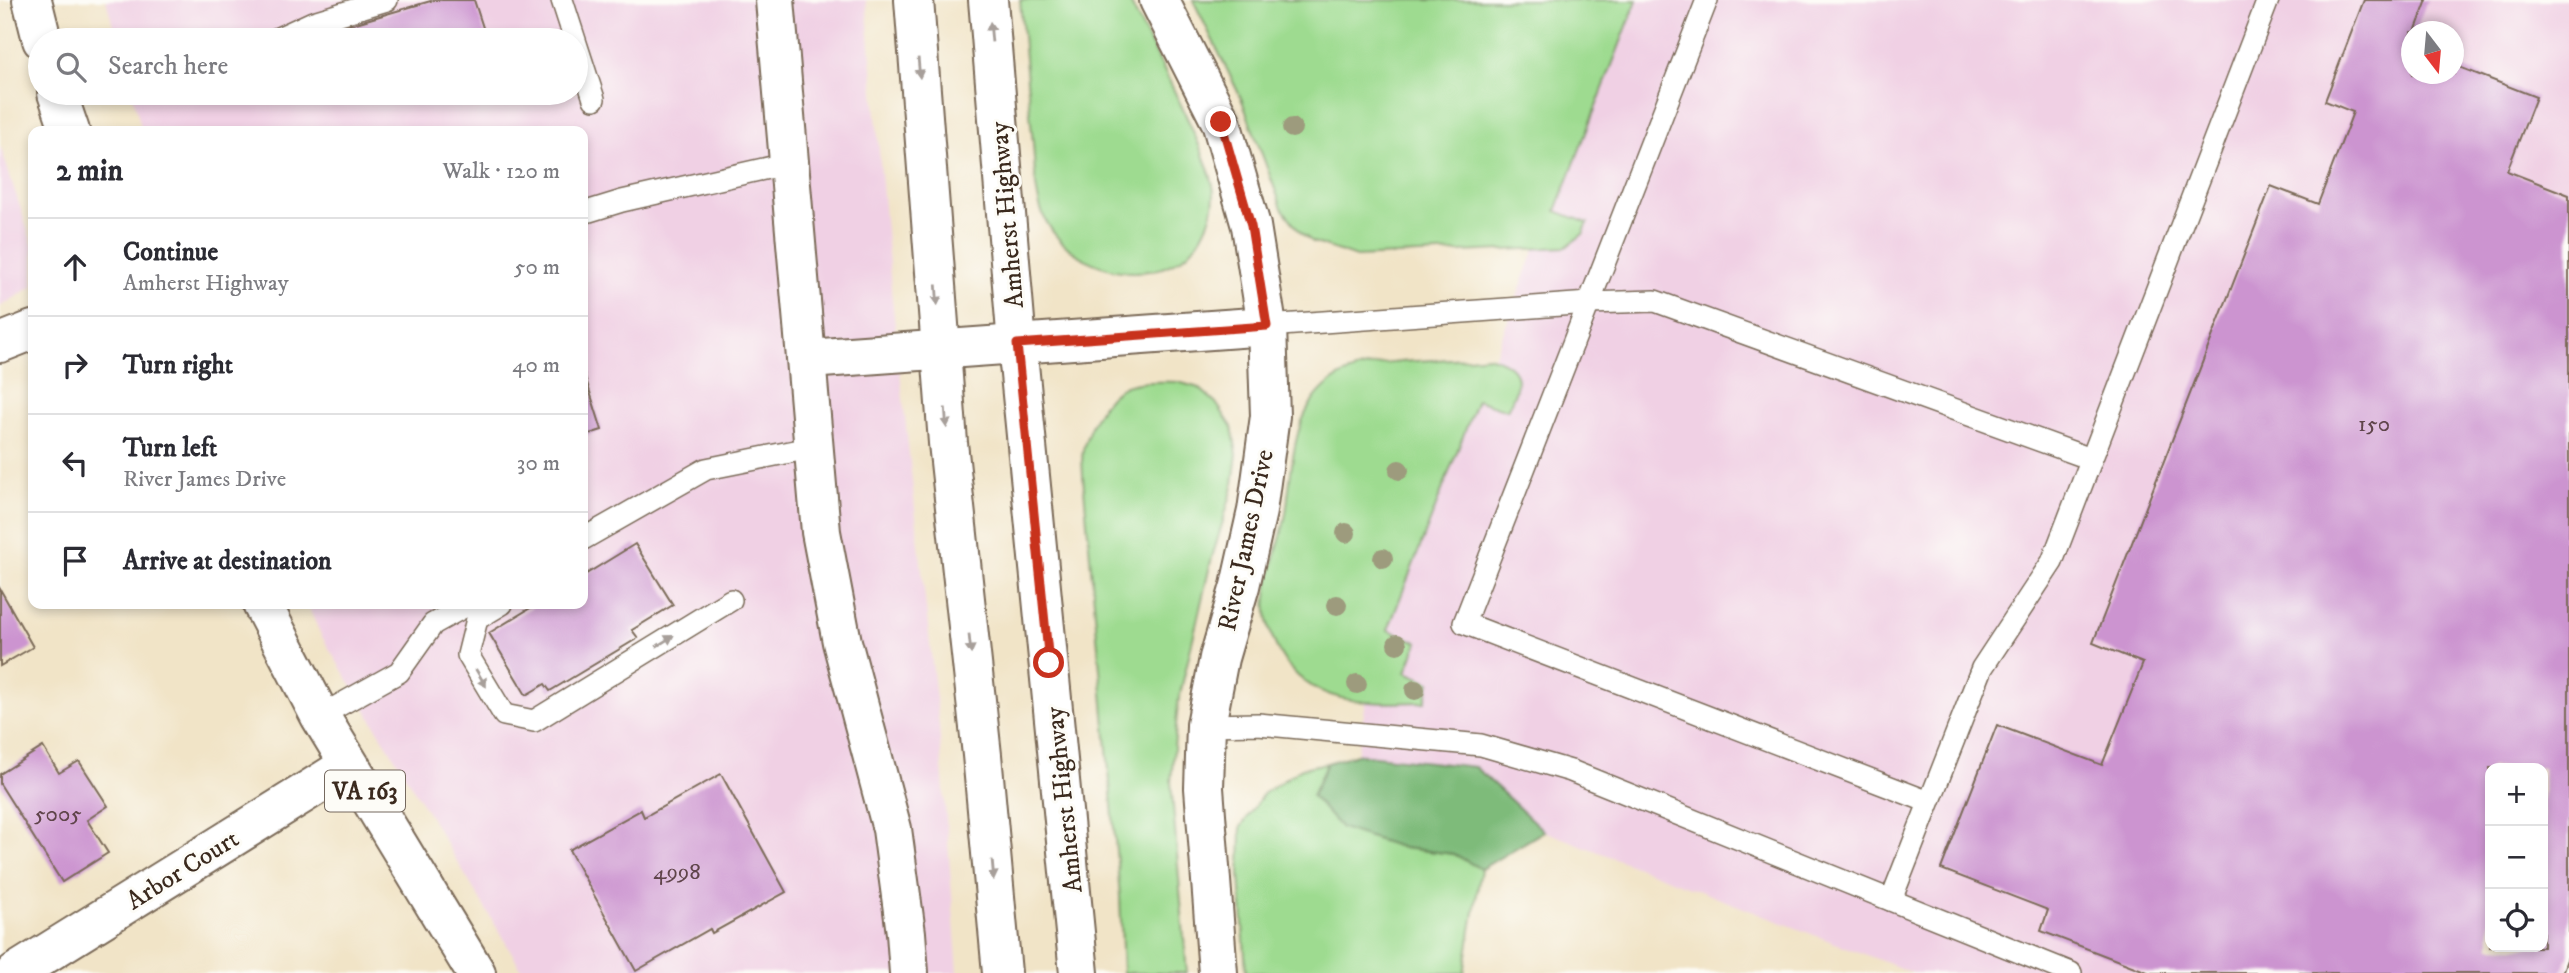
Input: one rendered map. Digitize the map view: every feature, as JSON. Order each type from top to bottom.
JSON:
[{"type":"main road","points":[[32,0],[40,28]]},
{"type":"main road","points":[[775,0],[821,532],[842,642],[892,828],[909,973]]},
{"type":"main road","points":[[914,0],[948,443],[982,755],[1002,973]]},
{"type":"main road","name":"Amherst Highway","points":[[988,0],[1017,344],[1079,973]]},
{"type":"main road","name":"River James Drive","points":[[1159,0],[1221,122],[1251,226],[1267,326],[1270,416],[1257,511],[1240,586],[1219,658],[1206,724],[1204,788],[1218,973]]},
{"type":"main road","points":[[61,105],[68,126]]},
{"type":"main road","points":[[808,359],[1267,326]]},
{"type":"main road","points":[[0,343],[28,332]]},
{"type":"main road","name":"VA 163","points":[[265,609],[320,716],[476,973]]},
{"type":"main road","name":"Arbor Court","points":[[15,973],[349,765]]},
{"type":"lane","points":[[300,28],[387,0]]},
{"type":"lane","points":[[562,0],[571,28]]},
{"type":"lane","points":[[1707,0],[1464,623],[1928,802]]},
{"type":"lane","points":[[1891,900],[1982,668],[2052,562],[2268,0]]},
{"type":"lane","points":[[588,80],[594,99]]},
{"type":"lane","points":[[588,211],[622,201],[790,163]]},
{"type":"lane","points":[[1267,326],[1589,303],[1655,301],[2091,459]]},
{"type":"lane","points":[[588,536],[706,469],[815,447]]},
{"type":"lane","points":[[494,609],[477,619],[468,655],[504,715],[534,721],[731,600]]},
{"type":"lane","points":[[320,716],[399,672],[433,624],[460,609]]},
{"type":"lane","points":[[1206,724],[1258,724],[1481,745],[1571,771],[2071,973]]},
{"type":"shaded area","points":[[106,0],[866,0],[892,299],[939,726],[958,973],[524,973],[321,635],[309,609],[588,609],[588,126],[141,126],[135,105],[588,105],[588,28],[114,28]]},
{"type":"shaded area","points":[[1629,0],[2569,0],[2569,973],[1913,973],[1544,831],[1475,767],[1357,754],[1378,631],[1467,411],[1495,355]]},
{"type":"shaded area","points":[[0,145],[28,232],[28,289],[0,307]]},
{"type":"green space","points":[[1020,0],[1129,0],[1188,120],[1213,187],[1213,208],[1205,230],[1191,251],[1171,264],[1149,271],[1126,272],[1102,266],[1080,256],[1060,241],[1046,221],[1039,203],[1036,183]]},
{"type":"green space","points":[[1193,0],[1637,0],[1556,211],[1588,223],[1583,234],[1566,247],[1356,257],[1313,242],[1302,234],[1282,208],[1241,98]]},
{"type":"green space","points":[[1487,356],[1513,369],[1516,391],[1507,410],[1477,400],[1388,630],[1418,642],[1406,672],[1430,682],[1425,702],[1362,702],[1324,693],[1292,670],[1279,652],[1267,618],[1268,586],[1284,523],[1296,442],[1308,409],[1331,382],[1346,373],[1384,364]]},
{"type":"green space","points":[[1178,382],[1199,388],[1216,403],[1232,427],[1237,454],[1232,491],[1211,561],[1178,703],[1171,782],[1187,973],[1123,973],[1120,896],[1082,453],[1097,414],[1115,392],[1136,383]]},
{"type":"green space","points":[[1357,754],[1475,767],[1544,831],[1481,869],[1454,854],[1403,848],[1341,828],[1312,796],[1327,763]]},
{"type":"green space","points":[[1327,763],[1312,796],[1403,848],[1454,854],[1481,869],[1464,973],[1246,973],[1240,873],[1241,827],[1263,794],[1302,768]]},
{"type":"building","points":[[434,0],[474,0],[483,28],[339,28]]},
{"type":"building","points":[[2364,0],[2427,0],[2419,21],[2401,21],[2401,84],[2464,84],[2464,69],[2536,97],[2507,171],[2569,195],[2569,954],[2562,973],[2150,973],[2041,931],[2048,910],[1941,869],[1997,725],[2102,765],[2143,663],[2093,643],[2271,186],[2318,204],[2353,112],[2325,101]]},
{"type":"building","points":[[588,386],[602,430],[588,434]]},
{"type":"building","points":[[635,544],[673,605],[632,630],[638,638],[550,691],[545,684],[526,695],[489,633],[529,609],[588,609],[588,573]]},
{"type":"building","points":[[0,589],[33,647],[0,666]]},
{"type":"building","points":[[43,747],[59,773],[79,761],[108,806],[87,820],[108,853],[62,882],[0,784],[0,774]]},
{"type":"building","points":[[721,774],[786,892],[712,933],[710,929],[636,971],[569,850],[641,810],[644,817]]},
{"type":"route","points":[[1049,663],[1017,344],[1267,326],[1251,226],[1221,122]]}]
